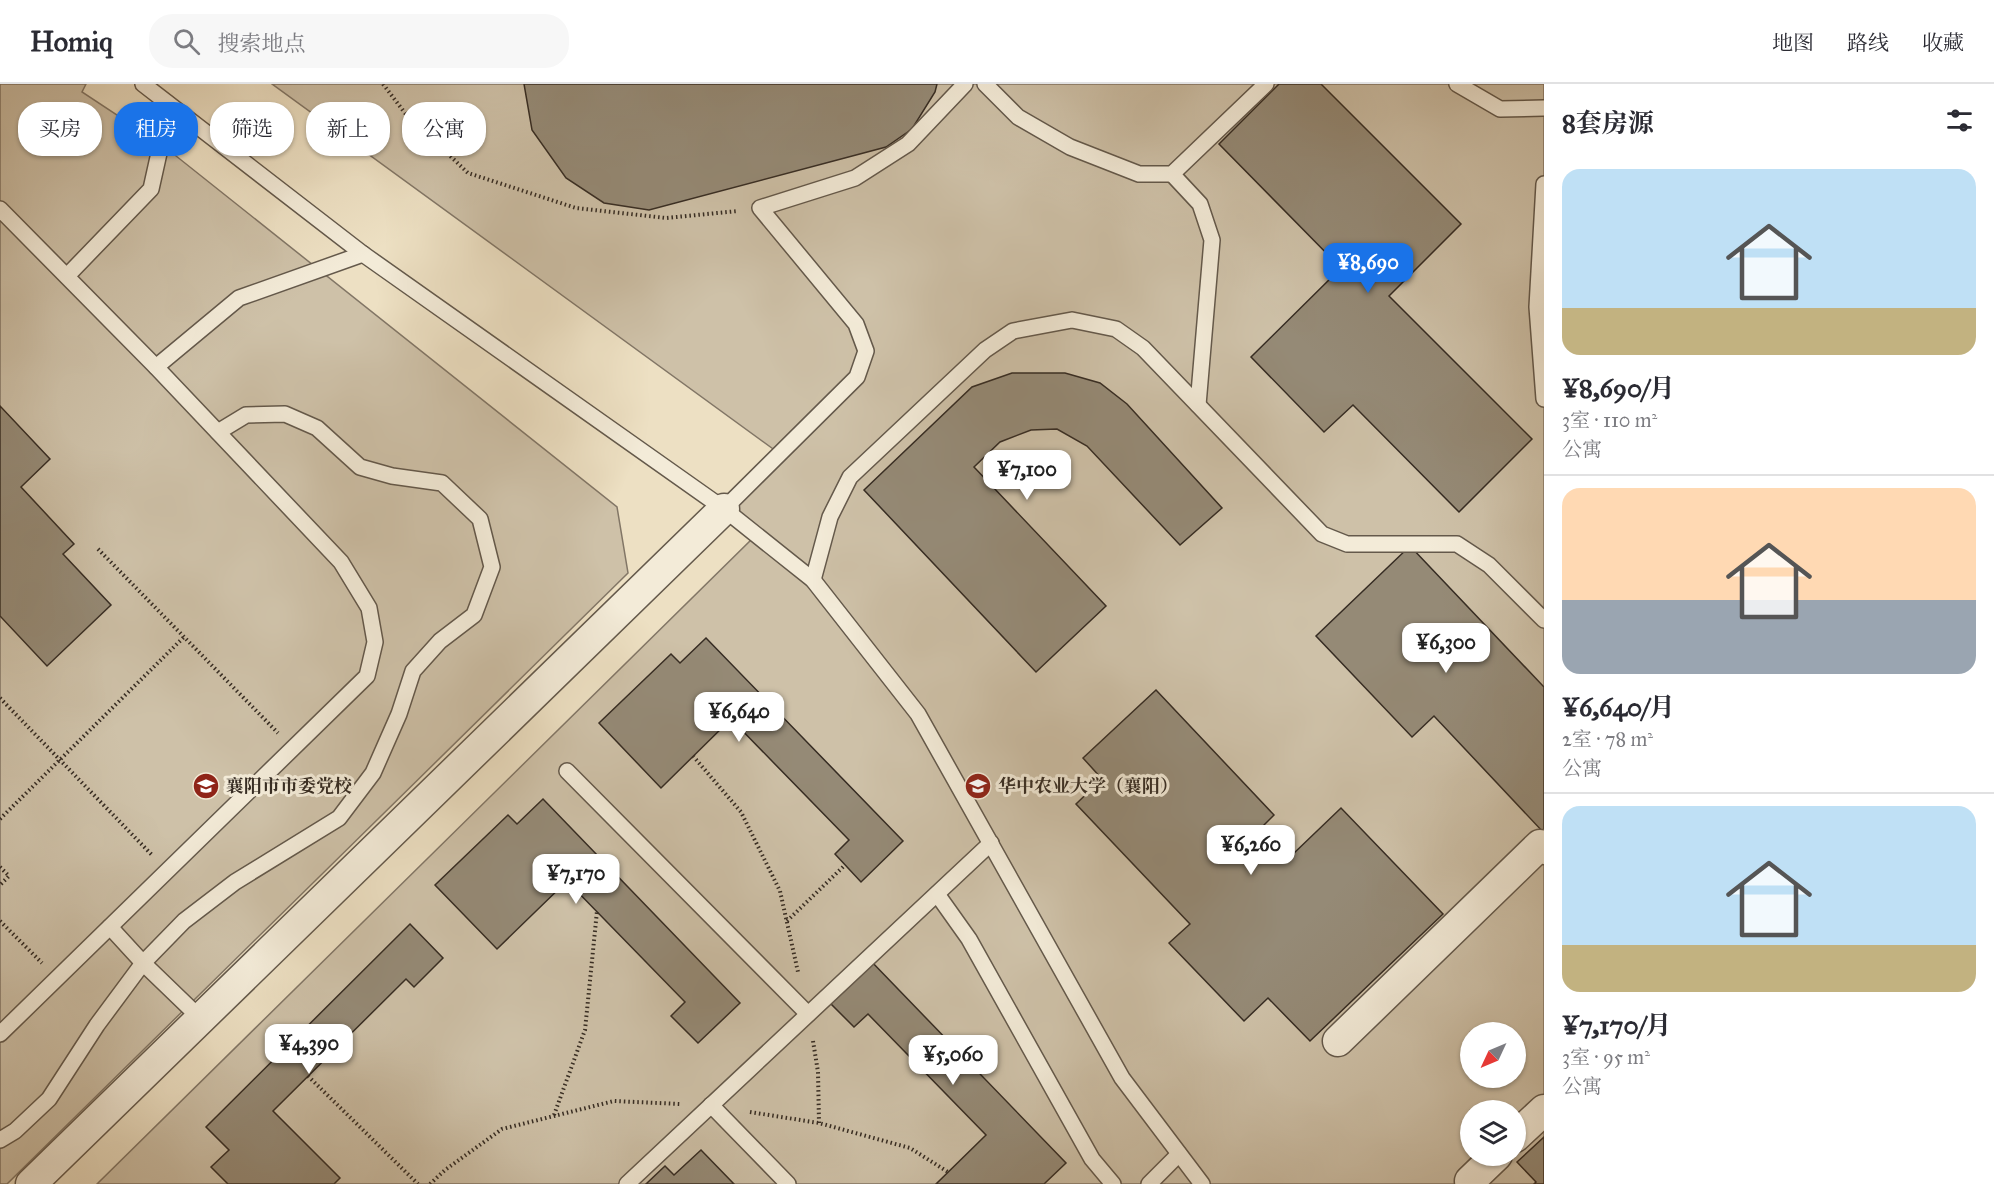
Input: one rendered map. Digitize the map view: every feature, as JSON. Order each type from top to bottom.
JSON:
[{"type":"street","points":[[31,1184],[724,509]]},
{"type":"street","points":[[1338,1041],[1540,844],[1544,849]]},
{"type":"street","points":[[1526,1127],[1544,1110]]},
{"type":"street","points":[[1470,1181],[1486,1166]]},
{"type":"lane","points":[[143,84],[167,102]]},
{"type":"lane","points":[[724,509],[856,377],[866,351],[856,324],[760,208],[855,178],[908,144],[965,84]]},
{"type":"lane","points":[[985,84],[1018,117],[1070,147],[1139,174],[1172,174],[1266,84]]},
{"type":"lane","points":[[1457,84],[1500,109],[1544,108]]},
{"type":"lane","points":[[198,126],[363,254],[724,509],[813,580],[918,714],[1122,1078],[1202,1184]]},
{"type":"lane","points":[[66,276],[150,189],[158,156]]},
{"type":"lane","points":[[1172,174],[1200,204],[1212,240],[1198,405]]},
{"type":"lane","points":[[1544,184],[1537,307],[1544,399]]},
{"type":"lane","points":[[0,209],[156,367],[341,562],[369,608],[375,642],[367,676],[0,1034]]},
{"type":"lane","points":[[156,367],[239,298],[363,254]]},
{"type":"lane","points":[[813,580],[830,517],[850,477],[984,350],[1013,331],[1072,320],[1116,329],[1143,348],[1322,534],[1347,544],[1457,544],[1489,565],[1544,620]]},
{"type":"lane","points":[[0,1140],[15,1131],[49,1099],[97,1025],[143,963],[184,921],[235,882],[339,818],[373,772],[399,714],[413,671],[440,641],[474,615],[492,567],[480,519],[442,483],[392,476],[360,467],[317,428],[285,414],[246,415],[218,432]]},
{"type":"lane","points":[[567,771],[808,1014]]},
{"type":"lane","points":[[627,1184],[991,843]]},
{"type":"lane","points":[[937,894],[969,939],[1092,1159],[1113,1184]]},
{"type":"lane","points":[[110,927],[143,963],[201,1019]]},
{"type":"lane","points":[[711,1105],[788,1184]]},
{"type":"lane","points":[[1149,1184],[1179,1154]]},
{"type":"path","points":[[383,84],[405,112],[468,173],[576,208],[666,218],[760,208]]},
{"type":"path","points":[[98,549],[293,748]]},
{"type":"path","points":[[0,819],[184,637]]},
{"type":"path","points":[[0,698],[168,870]]},
{"type":"path","points":[[693,756],[741,812],[780,891],[808,1014],[818,1072],[819,1123]]},
{"type":"path","points":[[787,921],[845,865]]},
{"type":"path","points":[[0,867],[9,876],[0,885]]},
{"type":"path","points":[[554,1116],[585,1030],[597,911]]},
{"type":"path","points":[[0,921],[57,978]]},
{"type":"path","points":[[309,1076],[418,1184]]},
{"type":"path","points":[[430,1184],[445,1170],[502,1129],[614,1101],[711,1105],[819,1123],[910,1148],[948,1172]]},
{"type":"shaded area","name":"襄阳市市委党校","points":[[0,84],[86,84],[82,92],[97,102],[18,102],[18,156],[102,156],[102,105],[114,113],[114,156],[176,156],[617,507],[628,573],[7,1184],[0,1184]]},
{"type":"shaded area","name":"华中农业大学（襄阳）","points":[[272,84],[1544,84],[1544,1184],[97,1184],[756,535],[724,509],[780,454],[371,156],[390,156],[390,102],[306,102],[306,109]]},
{"type":"building","points":[[524,84],[937,84],[935,92],[912,129],[886,147],[649,210],[604,203],[566,178],[532,130]]},
{"type":"building","points":[[1279,84],[1321,84],[1461,224],[1389,296],[1532,439],[1459,512],[1353,405],[1324,432],[1251,357],[1341,268],[1219,144]]},
{"type":"building","points":[[1012,373],[1065,373],[1100,383],[1127,404],[1222,508],[1180,545],[1087,446],[1057,429],[1031,430],[1000,442],[974,467],[1106,606],[1036,672],[864,490],[972,387]]},
{"type":"building","points":[[0,406],[50,459],[21,487],[74,544],[63,554],[111,605],[47,666],[0,616]]},
{"type":"building","points":[[1410,546],[1544,687],[1544,833],[1434,716],[1412,737],[1316,636]]},
{"type":"building","points":[[706,638],[903,841],[861,882],[835,854],[849,840],[731,719],[661,788],[599,723],[671,654],[680,663]]},
{"type":"building","points":[[1156,690],[1274,815],[1264,825],[1292,855],[1341,808],[1443,914],[1310,1041],[1268,998],[1244,1021],[1169,943],[1190,924],[1076,804],[1102,779],[1083,758]]},
{"type":"building","points":[[543,799],[740,1003],[698,1043],[671,1016],[685,1002],[567,881],[497,949],[435,885],[508,815],[517,824]]},
{"type":"building","points":[[410,924],[443,958],[414,987],[406,979],[273,1111],[340,1178],[334,1184],[228,1184],[211,1167],[229,1150],[206,1127]]},
{"type":"building","points":[[869,959],[1066,1163],[1044,1184],[936,1184],[986,1135],[868,1014],[854,1027],[827,1000]]},
{"type":"building","points":[[1544,1137],[1544,1184],[1534,1184],[1536,1182],[1521,1166],[1526,1166],[1526,1154]]},
{"type":"building","points":[[701,1150],[734,1184],[646,1184],[665,1166],[674,1175]]},
{"type":"place","name":"襄阳市市委党校","points":[[206,786]]},
{"type":"place","name":"华中农业大学（襄阳）","points":[[978,786]]}]
